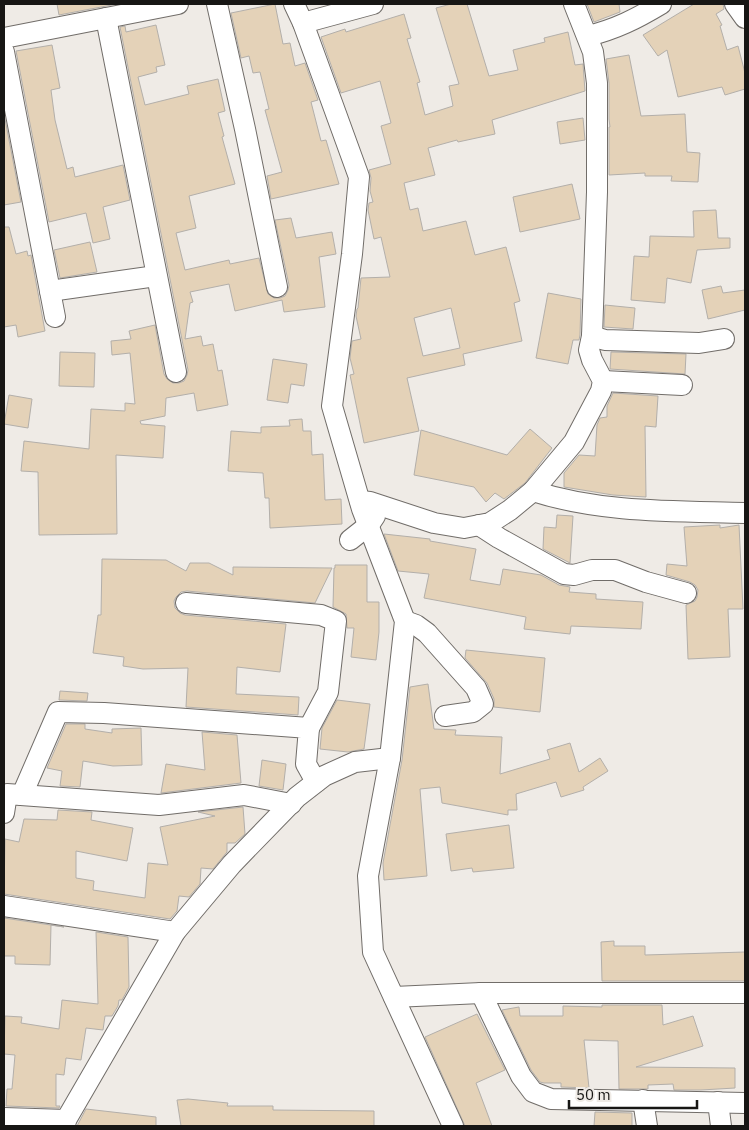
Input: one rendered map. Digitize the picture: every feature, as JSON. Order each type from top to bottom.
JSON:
[{"type":"street","points":[[4,38],[178,4]]},
{"type":"street","points":[[217,4],[277,287]]},
{"type":"street","points":[[294,4],[359,177],[352,254],[332,406],[368,525],[405,621],[390,758],[368,876],[373,952],[453,1126]]},
{"type":"street","points":[[303,24],[373,4]]},
{"type":"street","points":[[360,501],[370,502],[434,523],[464,528],[490,522],[533,491],[574,442],[601,391],[603,380],[592,360],[590,350],[597,192],[598,96],[596,67],[588,36],[574,4]]},
{"type":"street","points":[[588,36],[611,30],[632,21],[661,4]]},
{"type":"street","points":[[735,4],[745,18]]},
{"type":"street","points":[[106,18],[176,372]]},
{"type":"street","points":[[4,52],[55,317]]},
{"type":"street","points":[[50,291],[156,276]]},
{"type":"street","points":[[592,336],[605,340],[699,342],[724,339]]},
{"type":"street","points":[[603,380],[682,386]]},
{"type":"street","points":[[533,491],[560,500],[587,505],[642,510],[745,513]]},
{"type":"street","points":[[350,540],[368,525],[381,506]]},
{"type":"street","points":[[479,525],[564,574],[574,575],[592,570],[615,570],[646,582],[686,592]]},
{"type":"street","points":[[186,603],[321,615],[336,621],[328,692],[309,728],[306,764],[316,782]]},
{"type":"street","points":[[405,621],[416,625],[427,634],[476,688],[483,704],[473,712],[445,716]]},
{"type":"street","points":[[22,795],[58,712],[104,713],[309,728]]},
{"type":"street","points":[[4,1118],[65,1123],[175,932],[232,864],[291,804],[324,776],[355,762],[390,758]]},
{"type":"street","points":[[4,813],[7,794],[159,805],[244,795],[291,804]]},
{"type":"street","points":[[4,906],[175,932]]},
{"type":"street","points":[[394,998],[480,993],[745,993]]},
{"type":"street","points":[[480,993],[522,1076],[533,1092],[551,1099],[745,1103]]},
{"type":"street","points":[[643,1100],[647,1126]]},
{"type":"street","points":[[718,1102],[721,1126]]},
{"type":"building","points":[[57,4],[117,4],[59,15]]},
{"type":"building","points":[[275,4],[283,44],[290,43],[295,66],[305,63],[318,100],[311,102],[321,141],[326,140],[339,184],[271,199],[267,176],[282,172],[265,110],[269,109],[260,72],[253,73],[249,56],[241,58],[231,13]]},
{"type":"building","points":[[451,4],[467,4],[489,76],[518,70],[513,50],[545,42],[544,38],[568,32],[575,65],[583,64],[585,91],[492,120],[495,134],[458,142],[457,140],[428,148],[435,175],[404,183],[410,210],[418,208],[423,231],[466,221],[475,255],[506,247],[520,301],[514,303],[522,341],[463,354],[465,365],[407,378],[419,431],[364,443],[350,375],[354,374],[350,358],[352,341],[361,339],[356,316],[361,278],[390,277],[381,237],[374,239],[368,210],[369,203],[373,202],[370,191],[371,178],[369,170],[391,164],[381,126],[391,123],[380,81],[341,93],[321,37],[345,29],[346,32],[404,14],[411,38],[407,39],[420,82],[417,83],[425,115],[453,106],[449,86],[459,84],[436,8]],"holes":[[[451,308],[460,348],[423,356],[414,318]]]},
{"type":"building","points":[[587,4],[619,4],[620,12],[594,22]]},
{"type":"building","points":[[694,4],[723,4],[724,9],[716,14],[722,25],[720,26],[727,50],[738,46],[745,73],[745,89],[725,95],[722,87],[678,97],[667,50],[658,56],[643,35]]},
{"type":"building","points":[[156,25],[165,65],[156,67],[157,72],[138,77],[145,105],[189,94],[187,86],[218,79],[225,111],[218,113],[224,136],[222,137],[235,184],[189,196],[196,228],[176,233],[185,270],[229,260],[230,264],[259,258],[268,294],[274,298],[285,296],[289,285],[275,220],[291,218],[296,238],[332,232],[336,254],[319,257],[325,307],[284,312],[282,300],[235,311],[229,284],[190,292],[193,302],[190,303],[185,339],[201,336],[203,346],[213,344],[218,371],[222,370],[228,405],[197,411],[194,393],[166,398],[165,416],[140,421],[141,424],[165,426],[163,458],[116,455],[117,534],[39,535],[38,472],[21,471],[24,441],[89,449],[91,409],[125,411],[125,403],[135,404],[130,353],[112,355],[111,341],[131,339],[129,331],[155,325],[164,374],[167,379],[173,383],[179,383],[184,381],[187,375],[188,370],[120,27],[125,26],[126,32]]},
{"type":"building","points":[[52,45],[60,88],[51,90],[55,120],[67,169],[73,167],[75,177],[123,165],[130,200],[103,207],[110,239],[93,243],[86,213],[49,222],[16,51]]},
{"type":"building","points":[[629,55],[641,116],[685,114],[687,152],[700,153],[698,182],[671,181],[672,176],[645,176],[645,173],[609,175],[609,83],[606,59]]},
{"type":"building","points":[[4,114],[21,202],[4,205]]},
{"type":"building","points":[[583,118],[585,140],[560,144],[557,122]]},
{"type":"building","points":[[572,184],[580,219],[520,232],[513,197]]},
{"type":"building","points":[[716,210],[718,238],[730,238],[730,248],[697,250],[691,283],[667,278],[665,303],[631,300],[634,256],[649,257],[650,236],[694,237],[693,211]]},
{"type":"building","points":[[4,227],[9,227],[16,254],[27,251],[28,256],[31,255],[45,331],[18,337],[16,325],[4,327]]},
{"type":"building","points":[[90,242],[97,272],[60,278],[54,250]]},
{"type":"building","points":[[721,286],[723,293],[745,290],[745,310],[708,319],[702,290]]},
{"type":"building","points":[[548,293],[581,299],[579,340],[573,340],[568,364],[536,358]]},
{"type":"building","points":[[605,305],[635,308],[633,329],[604,327]]},
{"type":"building","points":[[60,352],[95,353],[94,387],[59,386]]},
{"type":"building","points":[[611,352],[686,354],[685,374],[610,369]]},
{"type":"building","points":[[273,359],[307,364],[304,386],[291,384],[288,403],[267,400]]},
{"type":"building","points":[[613,393],[658,396],[656,427],[645,426],[646,497],[613,495],[564,487],[564,473],[579,455],[595,456],[597,425],[600,418],[607,417],[607,406]]},
{"type":"building","points":[[9,395],[32,399],[28,428],[4,424]]},
{"type":"building","points":[[302,419],[303,431],[311,431],[312,455],[323,454],[325,500],[341,499],[342,524],[270,528],[269,498],[265,498],[263,473],[228,471],[231,431],[261,433],[261,427],[290,426],[289,420]]},
{"type":"building","points":[[530,429],[552,448],[525,483],[504,499],[495,493],[486,502],[474,487],[414,475],[421,430],[507,455]]},
{"type":"building","points":[[557,515],[573,516],[570,563],[543,549],[544,527],[556,528]]},
{"type":"building","points":[[720,525],[720,528],[739,525],[743,609],[728,609],[730,657],[688,659],[686,605],[695,601],[698,590],[690,582],[666,575],[667,564],[687,566],[684,527]]},
{"type":"building","points":[[384,534],[430,539],[430,541],[476,549],[470,580],[500,585],[503,569],[541,575],[559,585],[570,587],[569,592],[596,594],[596,599],[643,602],[641,629],[571,626],[570,634],[524,629],[526,617],[424,598],[429,574],[398,571]]},
{"type":"building","points":[[102,559],[166,560],[186,571],[190,563],[209,563],[233,575],[233,567],[332,568],[315,603],[187,591],[181,592],[174,601],[175,608],[185,615],[286,624],[280,672],[237,667],[236,694],[299,697],[298,715],[186,707],[188,668],[143,669],[123,666],[124,657],[93,653],[98,615],[101,615]]},
{"type":"building","points":[[335,565],[367,565],[367,602],[379,602],[379,632],[376,660],[351,657],[354,628],[347,628],[346,614],[333,607]]},
{"type":"building","points":[[466,650],[545,658],[540,712],[494,707],[494,699],[487,683],[465,658]]},
{"type":"building","points":[[428,684],[434,729],[456,730],[455,735],[502,737],[500,774],[550,759],[547,750],[570,743],[579,772],[600,758],[608,771],[583,787],[584,790],[561,797],[556,782],[516,794],[517,810],[508,810],[508,815],[442,803],[440,787],[420,789],[427,876],[384,880],[383,863],[402,760],[410,687]]},
{"type":"building","points":[[60,691],[88,693],[87,701],[59,700]]},
{"type":"building","points":[[337,700],[370,704],[364,749],[348,752],[320,749],[322,728]]},
{"type":"building","points":[[66,724],[85,724],[85,729],[112,733],[112,729],[141,728],[142,765],[113,766],[83,761],[80,787],[60,786],[62,771],[47,768]]},
{"type":"building","points":[[202,732],[237,735],[241,783],[161,793],[166,764],[205,770]]},
{"type":"building","points":[[262,760],[286,764],[283,790],[259,786]]},
{"type":"building","points":[[243,807],[245,834],[235,843],[227,843],[227,852],[213,869],[201,868],[200,884],[189,897],[179,896],[177,911],[170,919],[4,894],[5,839],[19,842],[24,819],[57,820],[58,810],[92,812],[91,820],[133,828],[127,861],[76,851],[76,878],[94,881],[93,890],[145,898],[148,863],[168,865],[160,827],[215,816],[198,812]]},
{"type":"building","points":[[509,825],[514,868],[473,872],[472,868],[451,871],[446,834]]},
{"type":"building","points":[[4,918],[51,925],[50,965],[15,964],[15,956],[4,956]]},
{"type":"building","points":[[96,932],[128,937],[129,987],[122,1000],[119,1000],[112,1016],[105,1016],[103,1030],[86,1028],[81,1060],[66,1058],[64,1075],[56,1074],[56,1106],[60,1106],[59,1108],[6,1106],[7,1089],[12,1089],[15,1055],[4,1054],[5,1016],[22,1017],[21,1023],[59,1029],[62,1000],[98,1004]]},
{"type":"building","points":[[614,941],[614,946],[645,946],[645,955],[745,952],[745,981],[602,981],[601,942]]},
{"type":"building","points":[[602,1005],[662,1005],[663,1025],[693,1016],[703,1046],[636,1067],[735,1068],[735,1088],[674,1090],[673,1084],[648,1085],[648,1089],[619,1089],[618,1041],[584,1040],[589,1088],[561,1087],[561,1083],[540,1082],[531,1070],[502,1010],[519,1007],[520,1016],[563,1016],[563,1006],[602,1007]]},
{"type":"building","points":[[477,1014],[505,1070],[476,1083],[492,1126],[465,1126],[425,1037]]},
{"type":"building","points":[[188,1099],[228,1103],[227,1106],[273,1106],[273,1110],[374,1111],[374,1126],[181,1126],[177,1100]]},
{"type":"building","points":[[86,1109],[156,1117],[156,1126],[77,1126]]},
{"type":"building","points":[[595,1112],[632,1113],[632,1126],[594,1126]]}]
